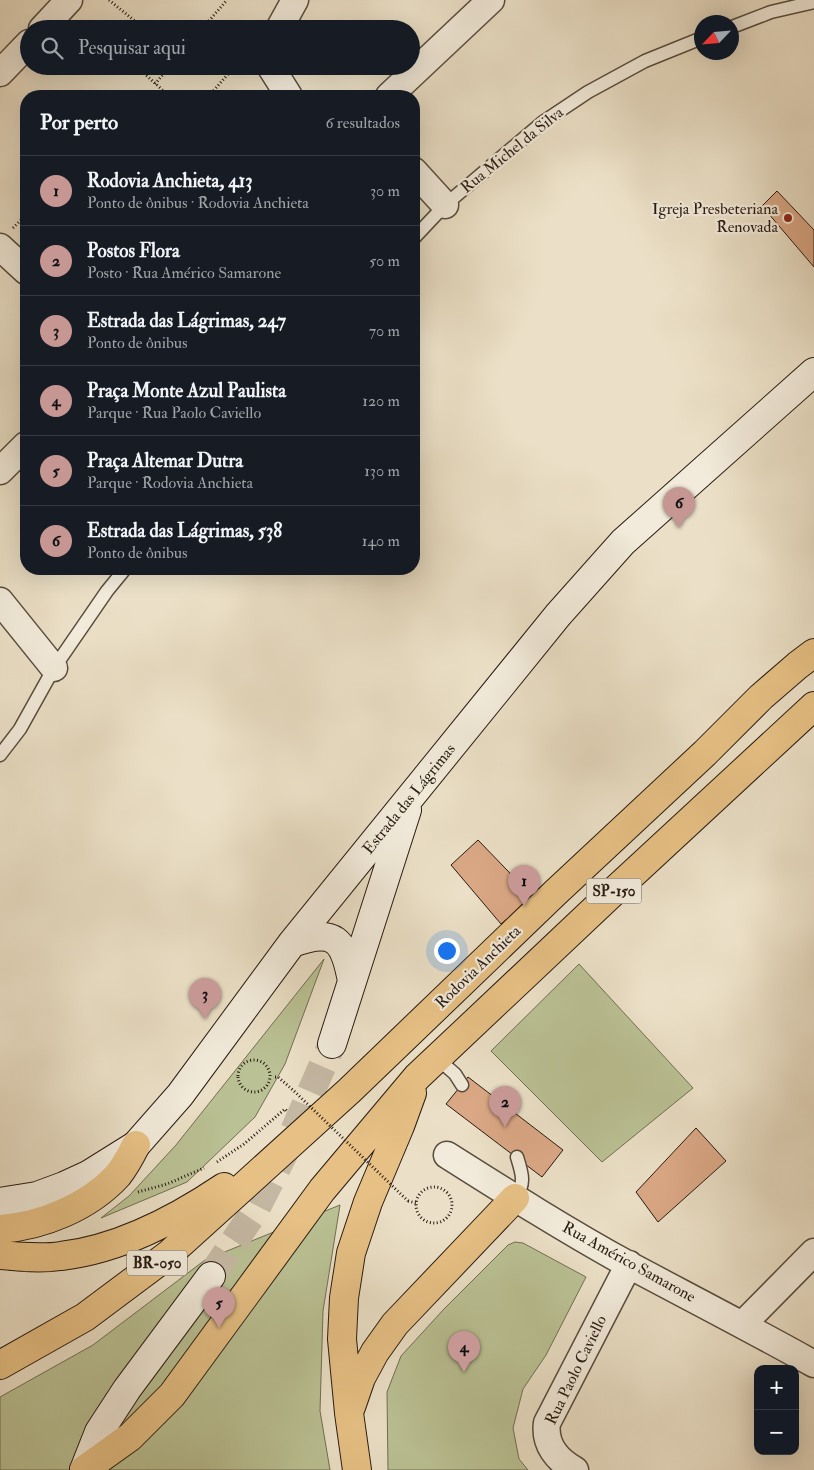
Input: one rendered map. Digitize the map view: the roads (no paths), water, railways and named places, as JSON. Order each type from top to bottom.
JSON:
[{"type":"highway","name":"Rodovia Anchieta","points":[[301,1136],[555,893],[705,753],[761,697],[798,665],[814,654]]},
{"type":"highway","name":"SP-150","points":[[84,1470],[130,1437],[172,1395],[322,1190],[417,1078],[612,893],[814,706]]},
{"type":"highway","points":[[358,1470],[349,1414],[342,1339],[344,1298],[352,1253],[368,1202],[400,1126],[417,1078]]},
{"type":"highway","points":[[0,1255],[22,1257],[61,1256],[108,1246],[156,1227],[201,1202],[301,1136]]},
{"type":"highway","name":"BR-050","points":[[0,1364],[85,1317],[168,1255],[301,1136]]},
{"type":"highway","points":[[0,1229],[19,1228],[42,1222],[76,1207],[102,1189],[118,1174],[136,1145]]},
{"type":"highway","points":[[349,1414],[361,1378],[375,1352],[395,1324],[515,1198]]},
{"type":"main road","name":"Estrada das Lágrimas","points":[[0,1202],[37,1196],[64,1186],[88,1175],[136,1145],[180,1094],[292,944],[558,615],[623,542],[814,372]]},
{"type":"main road","points":[[332,1044],[412,794]]},
{"type":"main road","points":[[292,944],[310,937],[322,936],[333,939],[342,947],[348,958],[352,981]]},
{"type":"main road","points":[[84,1470],[99,1432],[211,1276]]},
{"type":"street","points":[[50,20],[69,0]]},
{"type":"street","points":[[284,20],[295,0]]},
{"type":"street","points":[[420,67],[492,0]]},
{"type":"street","points":[[0,73],[20,52]]},
{"type":"street","points":[[275,75],[284,90]]},
{"type":"street","points":[[395,90],[412,75]]},
{"type":"street","points":[[420,178],[445,205]]},
{"type":"street","points":[[0,247],[20,265]]},
{"type":"street","points":[[0,471],[20,451]]},
{"type":"street","points":[[0,601],[54,668]]},
{"type":"street","name":"Rua Américo Samarone","points":[[447,1155],[515,1198],[629,1264],[814,1364]]},
{"type":"street","points":[[743,1324],[814,1252]]},
{"type":"street","name":"Rua Paolo Caviello","points":[[575,1470],[558,1458],[552,1448],[548,1439],[547,1422],[629,1264]]},
{"type":"lane","points":[[739,24],[771,12],[814,2]]},
{"type":"lane","name":"Rua Michel da Silva","points":[[420,232],[445,205],[543,122],[581,97],[645,61],[694,41]]},
{"type":"lane","points":[[0,755],[20,729],[54,668],[120,575]]},
{"type":"lane","points":[[438,1059],[455,1074],[462,1085]]},
{"type":"lane","points":[[515,1198],[520,1192],[524,1180],[517,1157]]},
{"type":"tunnel","points":[[211,1276],[256,1209],[283,1156],[332,1044]]},
{"type":"place","name":"Igreja Presbeteriana Renovada","points":[[788,218]]},
{"type":"place","name":"Estrada das Lágrimas, 538","points":[[679,528]]},
{"type":"place","name":"Rodovia Anchieta, 413","points":[[524,906]]},
{"type":"place","name":"Estrada das Lágrimas, 247","points":[[205,1019]]},
{"type":"place","name":"Postos Flora","points":[[505,1127]]},
{"type":"place","name":"Praça Altemar Dutra","points":[[219,1328]]},
{"type":"place","name":"Praça Monte Azul Paulista","points":[[464,1372]]}]
